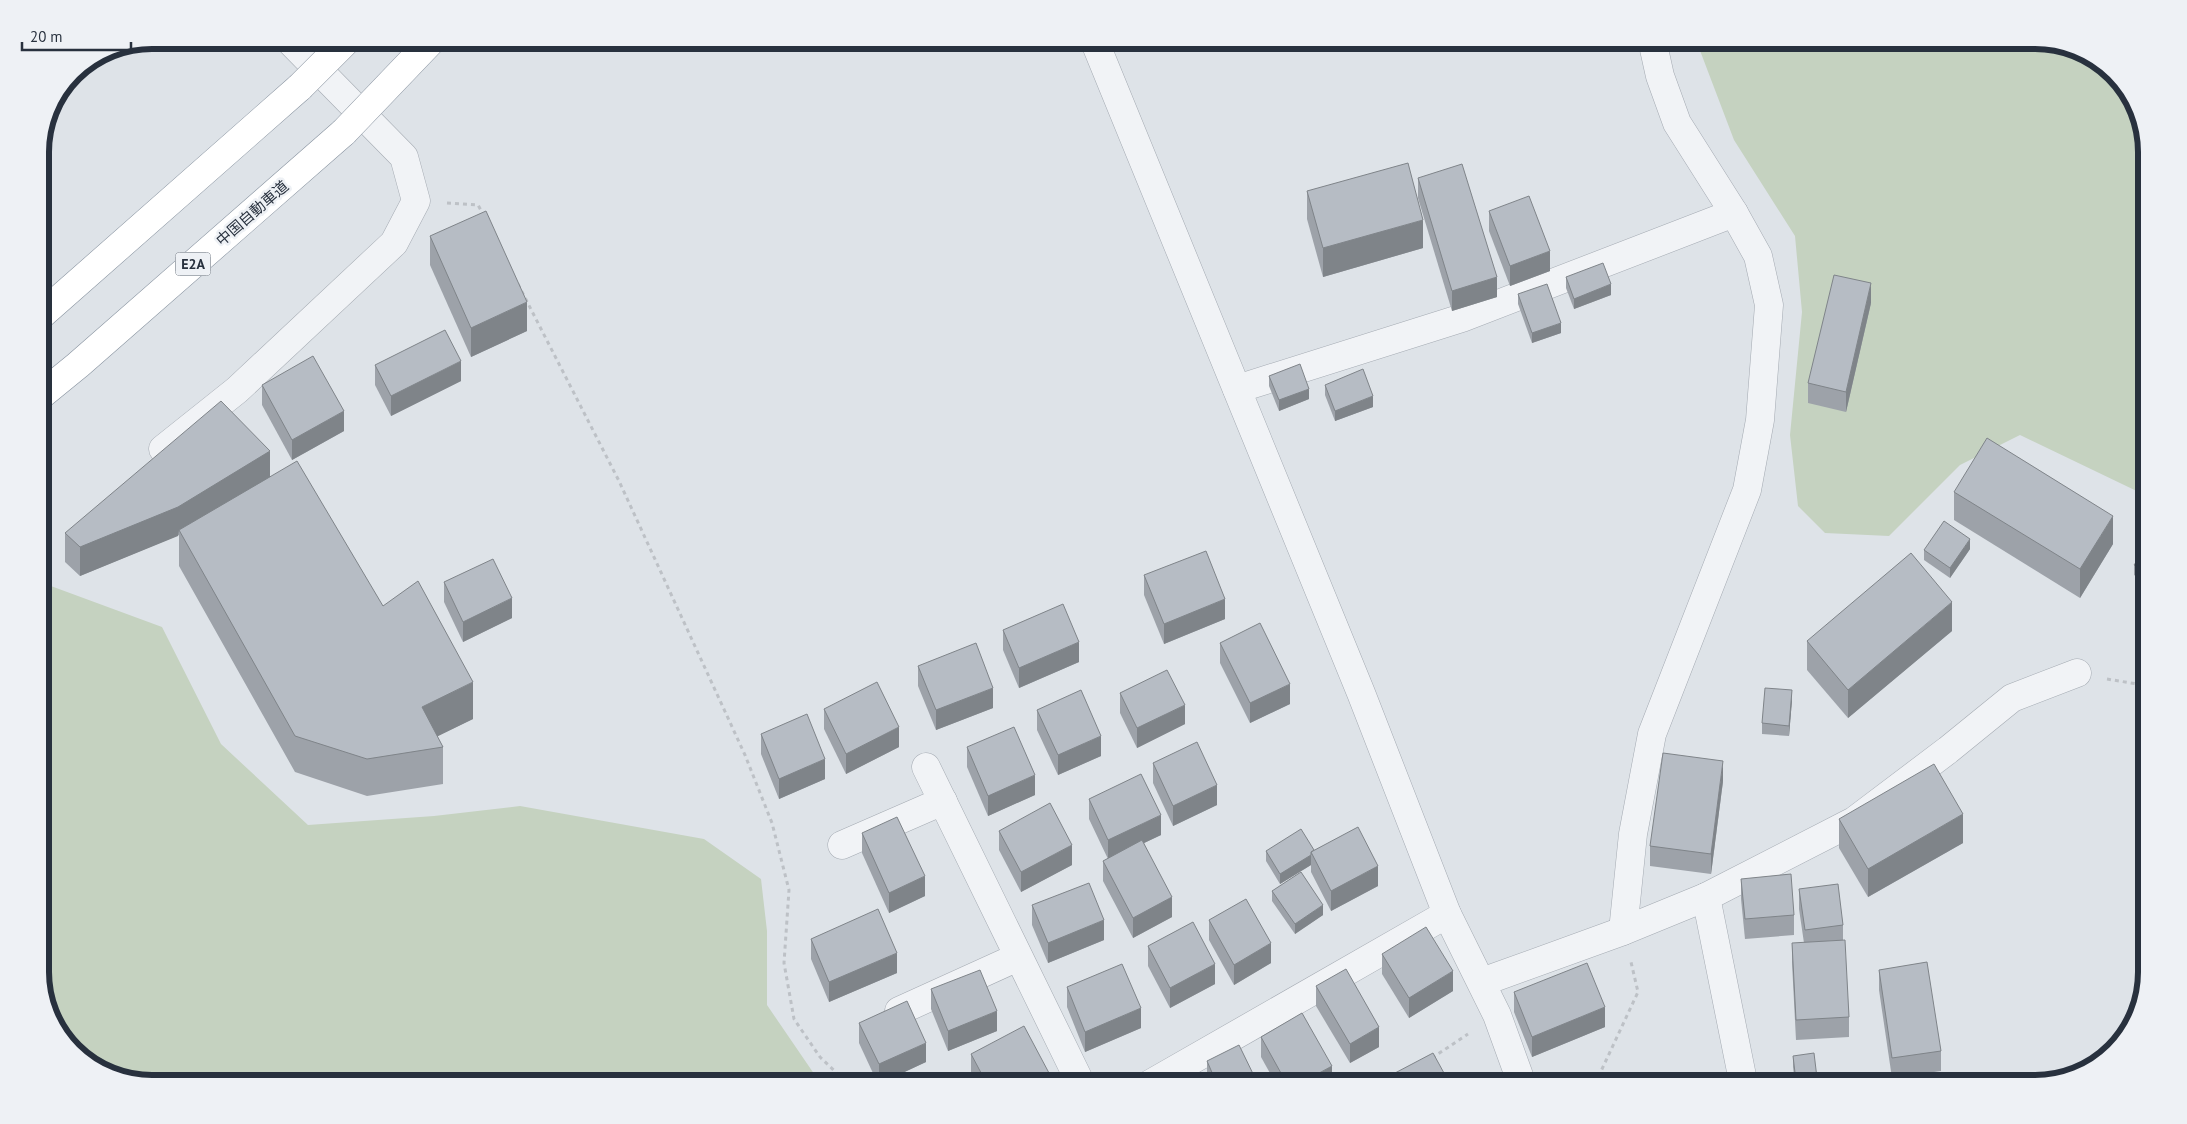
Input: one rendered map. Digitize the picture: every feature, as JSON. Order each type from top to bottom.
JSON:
[{"type":"highway","points":[[49,308],[300,88],[338,49]]},
{"type":"highway","name":"中国自動車道","points":[[49,389],[344,132],[423,49]]},
{"type":"street","points":[[163,449],[237,390],[394,243],[416,201],[404,157],[297,49]]},
{"type":"street","points":[[1098,49],[1362,693],[1447,914],[1497,1015],[1519,1075]]},
{"type":"street","points":[[1623,931],[1633,834],[1652,734],[1747,490],[1760,420],[1770,305],[1758,256],[1734,213],[1677,124],[1660,76],[1654,49]]},
{"type":"street","points":[[1237,389],[1462,318],[1734,213]]},
{"type":"street","points":[[1482,982],[1623,931],[1706,897],[1854,821],[1948,750],[2012,698],[2078,673]]},
{"type":"street","points":[[926,766],[1077,1075]]},
{"type":"street","points":[[842,845],[943,801]]},
{"type":"street","points":[[1706,897],[1742,1075]]},
{"type":"street","points":[[1166,1075],[1447,914]]},
{"type":"street","points":[[899,1011],[1018,957]]},
{"type":"path","points":[[416,201],[478,205],[487,222]]},
{"type":"path","points":[[518,283],[619,481],[745,755],[772,823],[789,890],[784,963],[794,1019],[820,1057],[839,1075]]},
{"type":"path","points":[[2078,673],[2136,684],[2138,682]]},
{"type":"path","points":[[1599,1075],[1638,992],[1623,931]]},
{"type":"path","points":[[1424,1063],[1497,1015]]},
{"type":"green space","points":[[1699,49],[2042,49],[2069,54],[2093,66],[2103,74],[2121,94],[2128,106],[2133,118],[2138,145],[2138,492],[2020,435],[1960,465],[1889,536],[1825,533],[1798,506],[1790,435],[1802,312],[1795,236],[1734,140]]},
{"type":"green space","points":[[49,585],[162,627],[221,744],[308,825],[434,816],[520,806],[704,839],[761,879],[767,931],[767,1005],[815,1075],[151,1075],[118,1070],[94,1058],[74,1040],[59,1018],[54,1006],[49,979]]},
{"type":"building","points":[[1408,163],[1423,220],[1323,248],[1307,191]]},
{"type":"building","points":[[1462,164],[1497,277],[1452,291],[1418,178]]},
{"type":"building","points":[[1529,196],[1550,251],[1510,266],[1489,211]]},
{"type":"building","points":[[486,211],[527,302],[471,328],[430,236]]},
{"type":"building","points":[[1603,263],[1611,284],[1574,299],[1566,277]]},
{"type":"building","points":[[1834,275],[1871,283],[1846,392],[1808,383]]},
{"type":"building","points":[[1547,284],[1561,323],[1532,333],[1518,294]]},
{"type":"building","points":[[445,330],[461,361],[391,396],[375,365]]},
{"type":"building","points":[[313,356],[344,411],[292,440],[262,385]]},
{"type":"building","points":[[1300,364],[1309,389],[1279,400],[1269,376]]},
{"type":"building","points":[[1363,369],[1373,396],[1335,411],[1325,385]]},
{"type":"building","points":[[221,401],[270,451],[178,507],[80,547],[65,533]]},
{"type":"building","points":[[1987,438],[2113,516],[2080,569],[1954,492]]},
{"type":"building","points":[[297,461],[383,606],[418,581],[473,682],[422,707],[443,747],[367,759],[295,736],[179,530]]},
{"type":"building","points":[[1944,521],[1970,539],[1950,568],[1924,550]]},
{"type":"building","points":[[1206,551],[1225,599],[1164,624],[1144,575]]},
{"type":"building","points":[[1911,553],[1952,602],[1848,690],[1807,641]]},
{"type":"building","points":[[493,559],[512,598],[463,622],[444,582]]},
{"type":"building","points":[[2138,559],[2138,568],[2134,565]]},
{"type":"building","points":[[1063,604],[1079,642],[1019,668],[1003,630]]},
{"type":"building","points":[[1260,623],[1290,684],[1250,703],[1220,643]]},
{"type":"building","points":[[976,643],[993,688],[936,710],[918,666]]},
{"type":"building","points":[[1167,670],[1185,705],[1137,728],[1120,693]]},
{"type":"building","points":[[877,682],[899,727],[846,754],[824,709]]},
{"type":"building","points":[[1765,688],[1792,690],[1789,726],[1762,723]]},
{"type":"building","points":[[1081,690],[1101,736],[1058,755],[1037,710]]},
{"type":"building","points":[[807,714],[825,759],[779,779],[761,734]]},
{"type":"building","points":[[1014,727],[1035,775],[988,796],[967,747]]},
{"type":"building","points":[[1197,742],[1217,785],[1173,806],[1153,763]]},
{"type":"building","points":[[1663,753],[1723,761],[1711,854],[1650,846]]},
{"type":"building","points":[[1934,764],[1963,814],[1868,869],[1839,819]]},
{"type":"building","points":[[1141,774],[1161,815],[1108,840],[1089,799]]},
{"type":"building","points":[[1050,803],[1072,845],[1021,872],[999,831]]},
{"type":"building","points":[[897,817],[925,876],[889,893],[862,833]]},
{"type":"building","points":[[1358,827],[1378,866],[1331,891],[1311,852]]},
{"type":"building","points":[[1301,829],[1314,850],[1311,852],[1311,855],[1280,874],[1266,851]]},
{"type":"building","points":[[1142,840],[1172,897],[1133,918],[1103,861]]},
{"type":"building","points":[[1301,872],[1323,905],[1295,924],[1272,891]]},
{"type":"building","points":[[1791,874],[1794,915],[1745,919],[1741,879]]},
{"type":"building","points":[[1089,883],[1104,920],[1048,943],[1032,905]]},
{"type":"building","points":[[1838,884],[1843,925],[1805,930],[1799,889]]},
{"type":"building","points":[[1246,899],[1271,943],[1234,965],[1209,920]]},
{"type":"building","points":[[878,909],[897,953],[829,982],[811,939]]},
{"type":"building","points":[[1193,922],[1215,964],[1170,988],[1148,946]]},
{"type":"building","points":[[1426,927],[1453,971],[1409,998],[1382,954]]},
{"type":"building","points":[[1845,940],[1849,1017],[1796,1020],[1792,943]]},
{"type":"building","points":[[1927,962],[1941,1051],[1892,1058],[1879,970]]},
{"type":"building","points":[[1587,963],[1605,1007],[1532,1037],[1514,992]]},
{"type":"building","points":[[1122,964],[1141,1008],[1085,1032],[1067,987]]},
{"type":"building","points":[[1346,969],[1379,1027],[1350,1044],[1316,986]]},
{"type":"building","points":[[980,970],[997,1011],[948,1031],[931,989]]},
{"type":"building","points":[[907,1001],[926,1043],[879,1064],[859,1023]]},
{"type":"building","points":[[1302,1013],[1332,1066],[1316,1075],[1282,1075],[1261,1037]]},
{"type":"building","points":[[1024,1026],[1049,1073],[1045,1075],[982,1075],[971,1054]]},
{"type":"building","points":[[1239,1045],[1254,1075],[1213,1075],[1207,1061]]},
{"type":"building","points":[[1433,1053],[1445,1075],[1396,1075],[1395,1073]]},
{"type":"building","points":[[1814,1053],[1817,1075],[1795,1075],[1793,1056]]}]
